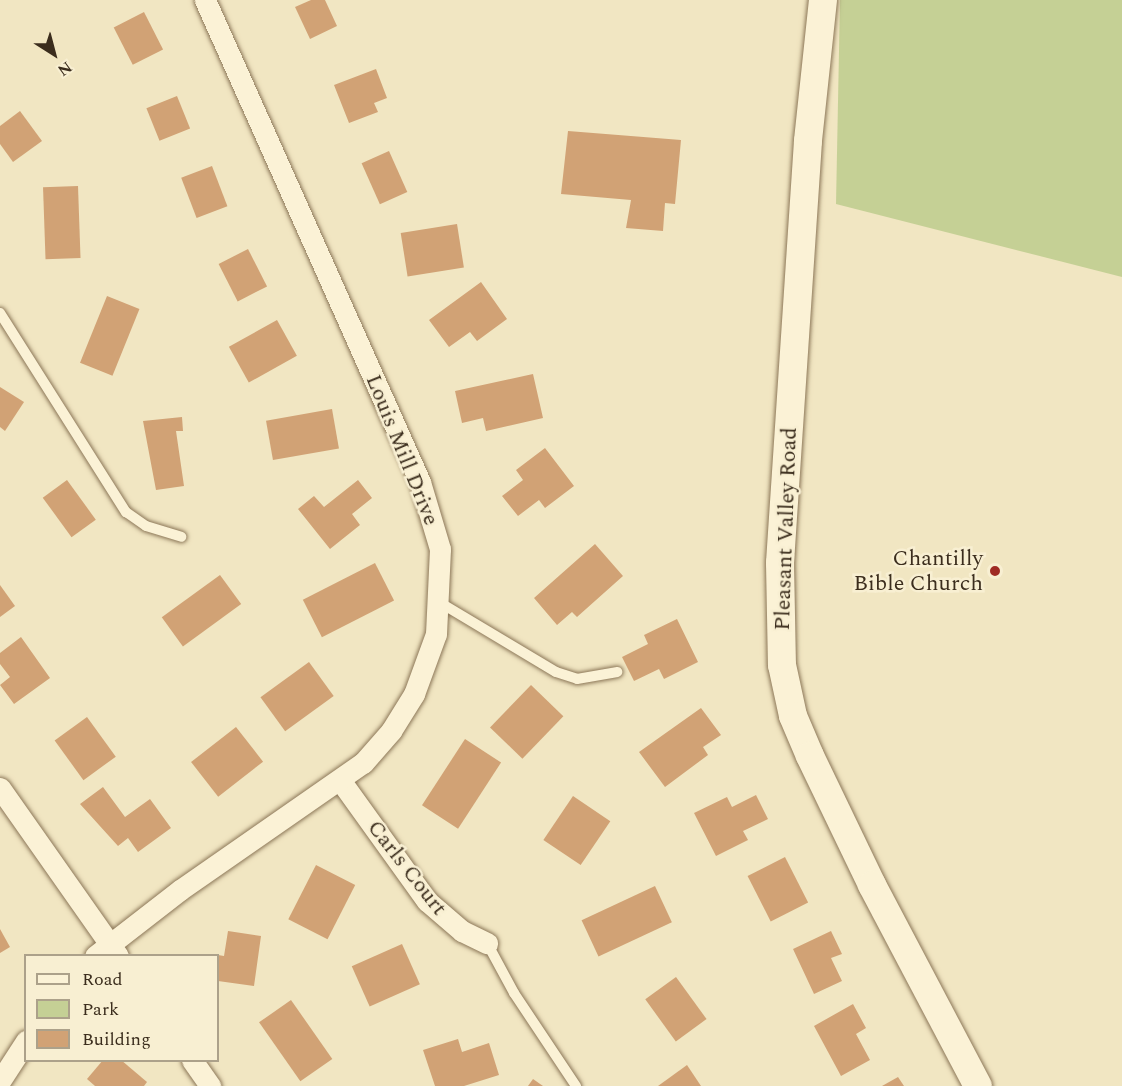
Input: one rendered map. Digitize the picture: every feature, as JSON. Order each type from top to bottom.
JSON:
[{"type":"main road","name":"Pleasant Valley Road","points":[[823,0],[808,141],[780,563],[782,665],[793,716],[810,756],[872,885],[978,1086]]},
{"type":"street","name":"Louis Mill Drive","points":[[107,951],[363,763],[391,730],[414,694],[436,634],[440,549],[420,482],[206,0]]},
{"type":"street","name":"Carls Court","points":[[340,780],[438,913],[462,931],[487,943]]},
{"type":"street","points":[[0,788],[107,951]]},
{"type":"street","points":[[0,1082],[24,1044]]},
{"type":"street","points":[[193,1062],[210,1086]]},
{"type":"lane","points":[[0,313],[126,512],[146,526],[181,537]]},
{"type":"lane","points":[[439,602],[556,672],[577,679],[617,672]]},
{"type":"lane","points":[[487,943],[514,993],[576,1086]]},
{"type":"green space","points":[[840,0],[1122,0],[1122,277],[836,204]]},
{"type":"building","points":[[311,0],[325,0],[337,26],[310,39],[295,7]]},
{"type":"building","points":[[144,12],[163,49],[133,65],[114,27]]},
{"type":"building","points":[[376,69],[387,98],[374,103],[378,112],[349,123],[334,85]]},
{"type":"building","points":[[177,96],[190,128],[160,141],[146,108]]},
{"type":"building","points":[[20,111],[42,141],[13,162],[0,144],[0,126]]},
{"type":"building","points":[[568,131],[681,140],[675,204],[665,203],[663,231],[626,228],[631,200],[561,194]]},
{"type":"building","points":[[389,151],[407,192],[380,204],[362,163]]},
{"type":"building","points":[[212,166],[227,206],[197,218],[181,178]]},
{"type":"building","points":[[78,186],[81,258],[46,259],[43,187]]},
{"type":"building","points":[[457,224],[464,267],[408,276],[401,233]]},
{"type":"building","points":[[248,249],[267,286],[238,301],[219,264]]},
{"type":"building","points":[[481,282],[507,319],[477,341],[470,332],[449,347],[429,320]]},
{"type":"building","points":[[107,296],[139,309],[112,376],[80,363]]},
{"type":"building","points":[[277,320],[297,356],[249,383],[229,347]]},
{"type":"building","points":[[533,374],[543,418],[486,431],[483,418],[462,423],[455,391]]},
{"type":"building","points":[[0,387],[24,402],[5,431],[0,427]]},
{"type":"building","points":[[332,409],[339,448],[273,460],[266,421]]},
{"type":"building","points":[[182,417],[183,431],[176,431],[184,486],[156,490],[143,421]]},
{"type":"building","points":[[545,448],[574,486],[545,508],[539,500],[518,516],[502,496],[523,480],[516,470]]},
{"type":"building","points":[[67,480],[96,520],[72,537],[43,498]]},
{"type":"building","points":[[358,480],[372,498],[352,514],[360,525],[330,549],[298,509],[314,496],[324,507]]},
{"type":"building","points":[[595,544],[623,576],[577,617],[572,612],[557,625],[534,598]]},
{"type":"building","points":[[375,563],[394,600],[322,637],[303,600]]},
{"type":"building","points":[[220,575],[241,604],[183,646],[162,617]]},
{"type":"building","points":[[0,585],[15,606],[0,617]]},
{"type":"building","points":[[677,619],[698,662],[664,679],[659,669],[634,681],[622,657],[648,644],[644,635]]},
{"type":"building","points":[[21,637],[50,678],[14,704],[0,685],[10,677],[0,664],[0,653]]},
{"type":"building","points":[[309,662],[334,696],[285,731],[260,697]]},
{"type":"building","points":[[531,685],[563,716],[522,759],[490,727]]},
{"type":"building","points":[[701,708],[721,735],[703,747],[708,755],[665,787],[639,752]]},
{"type":"building","points":[[87,717],[116,757],[83,780],[55,741]]},
{"type":"building","points":[[236,727],[263,762],[218,797],[191,762]]},
{"type":"building","points":[[465,739],[501,762],[458,829],[422,805]]},
{"type":"building","points":[[103,787],[125,817],[150,799],[171,828],[138,852],[128,838],[118,846],[80,804]]},
{"type":"building","points":[[756,795],[768,819],[743,831],[748,840],[716,856],[694,813],[727,797],[732,807]]},
{"type":"building","points":[[573,796],[610,821],[581,865],[543,840]]},
{"type":"building","points":[[785,857],[808,902],[771,922],[748,876]]},
{"type":"building","points":[[316,865],[355,885],[328,939],[288,919]]},
{"type":"building","points":[[655,886],[672,922],[598,956],[582,920]]},
{"type":"building","points":[[0,929],[10,947],[0,953]]},
{"type":"building","points":[[228,931],[261,936],[254,986],[219,981],[219,955],[224,956]]},
{"type":"building","points":[[831,931],[842,954],[831,958],[842,981],[814,994],[793,949]]},
{"type":"building","points":[[402,944],[420,984],[370,1007],[352,966]]},
{"type":"building","points":[[676,977],[707,1019],[676,1041],[645,999]]},
{"type":"building","points":[[291,1000],[332,1059],[300,1081],[259,1022]]},
{"type":"building","points":[[853,1004],[866,1028],[856,1034],[870,1060],[841,1076],[814,1026]]},
{"type":"building","points":[[458,1039],[462,1052],[489,1043],[499,1075],[464,1086],[435,1086],[423,1050]]},
{"type":"building","points":[[101,1062],[123,1062],[147,1082],[144,1086],[95,1086],[87,1079]]},
{"type":"building","points":[[687,1065],[701,1086],[658,1086]]},
{"type":"building","points":[[898,1077],[904,1086],[882,1086]]},
{"type":"building","points":[[533,1079],[543,1086],[528,1086]]},
{"type":"place","name":"Chantilly Bible Church","points":[[995,571]]}]
